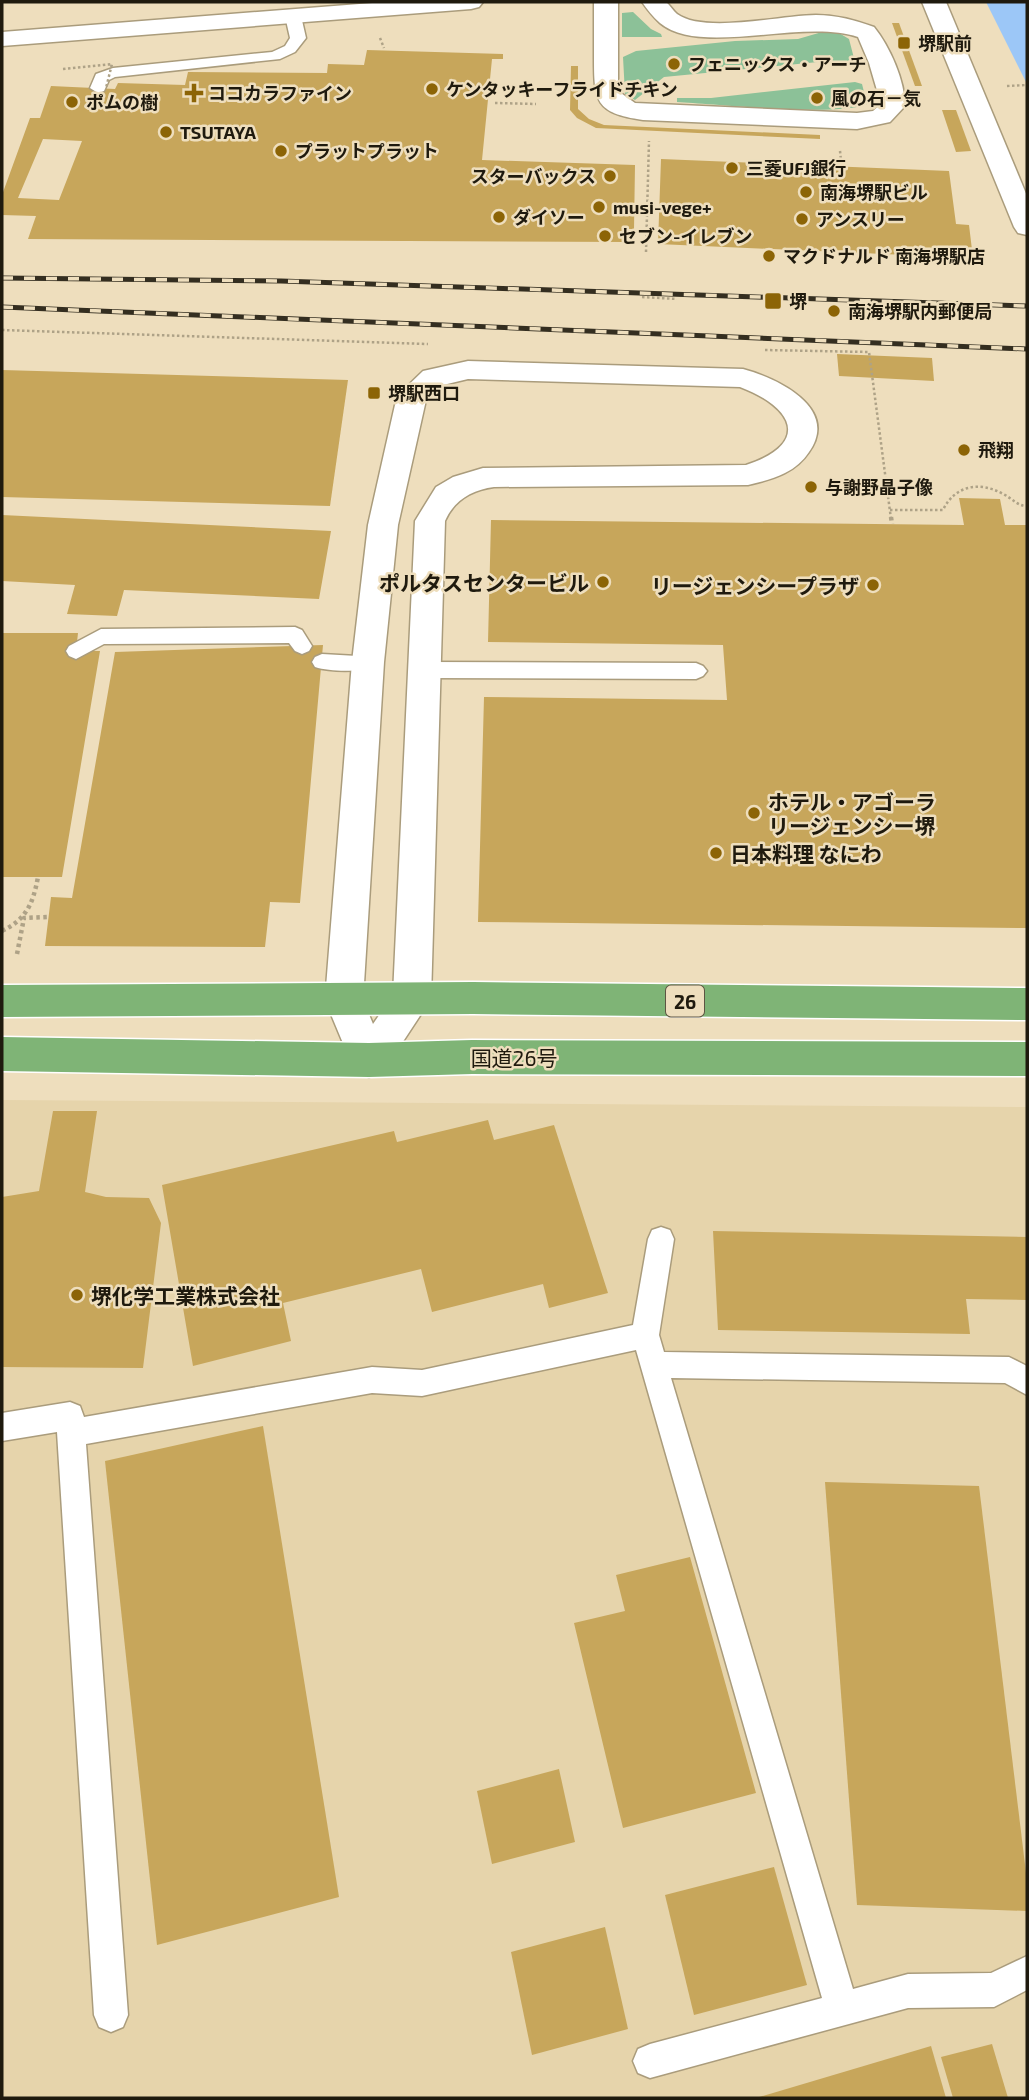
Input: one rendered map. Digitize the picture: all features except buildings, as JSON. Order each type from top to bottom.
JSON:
[{"type":"highway","name":"26","points":[[2,1001],[412,999],[1027,1004]]},
{"type":"highway","name":"国道26号","points":[[2,1054],[369,1060],[472,1056],[1027,1059]]},
{"type":"street","points":[[2,22],[254,2]]},
{"type":"street","points":[[2,39],[471,2]]},
{"type":"street","points":[[606,2],[606,91],[610,99],[627,109],[642,112],[857,121],[881,117],[893,106],[893,97],[871,39],[864,30],[845,19],[818,13],[689,25],[668,20],[659,12],[654,2]]},
{"type":"street","points":[[934,2],[1027,227]]},
{"type":"street","points":[[468,370],[743,378],[762,383],[791,402],[800,414],[804,427],[802,440],[795,453],[783,463],[767,470],[748,475],[494,477],[468,482],[446,494],[438,502],[430,521],[412,999],[369,1060],[344,1000],[368,662],[383,525],[412,396],[424,383],[443,374],[468,370]]},
{"type":"lane","points":[[102,88],[102,77],[113,73],[275,56],[290,49],[298,38],[293,16]]},
{"type":"lane","points":[[76,651],[101,637],[295,635],[302,646]]},
{"type":"lane","points":[[322,662],[368,662]]},
{"type":"lane","points":[[426,670],[696,671]]},
{"type":"lane","points":[[661,1239],[645,1335],[842,2008]]},
{"type":"lane","points":[[71,1433],[372,1380],[422,1384],[645,1335]]},
{"type":"lane","points":[[654,1365],[1009,1370],[1027,1382]]},
{"type":"lane","points":[[2,1427],[70,1416],[111,2015]]},
{"type":"lane","points":[[650,2061],[908,1991],[995,1990],[1027,1972]]},
{"type":"path","points":[[63,69],[112,64],[102,88]]},
{"type":"path","points":[[1006,86],[1027,85]]},
{"type":"path","points":[[495,103],[536,104]]},
{"type":"path","points":[[646,252],[649,138]]},
{"type":"path","points":[[838,143],[843,179]]},
{"type":"path","points":[[642,297],[677,299]]},
{"type":"path","points":[[2,330],[351,342]]},
{"type":"path","points":[[869,352],[892,524]]},
{"type":"path","points":[[890,510],[943,510],[946,498],[958,490],[979,486],[999,490],[1011,495],[1020,506],[1027,506]]},
{"type":"path","points":[[2,931],[24,918],[31,909],[38,877]]},
{"type":"path","points":[[24,918],[47,917]]},
{"type":"path","points":[[17,954],[24,918]]},
{"type":"shaded area","name":"堺化学工業株式会社","points":[[2,1100],[1027,1107],[1027,2098],[2,2098]]},
{"type":"green space","points":[[633,12],[662,37],[622,37],[622,13]]},
{"type":"green space","points":[[822,32],[839,33],[849,39],[856,66],[818,62],[664,77],[635,100],[625,94],[623,57],[636,51],[735,41],[798,39]]},
{"type":"green space","points":[[855,82],[862,84],[867,104],[852,108],[804,110],[677,102],[677,98],[711,98]]},
{"type":"water","points":[[986,2],[1027,2],[1027,84]]},
{"type":"railway","points":[[2,278],[281,281],[1027,306]]},
{"type":"railway","points":[[2,307],[1027,349]]},
{"type":"place","name":"堺駅前","points":[[904,43]]},
{"type":"place","name":"フェニックス・アーチ","points":[[674,64]]},
{"type":"place","name":"ケンタッキーフライドチキン","points":[[432,89]]},
{"type":"place","name":"ココカラファイン","points":[[194,93]]},
{"type":"place","name":"風の石－気","points":[[817,98]]},
{"type":"place","name":"ポムの樹","points":[[72,102]]},
{"type":"place","name":"TSUTAYA","points":[[166,132]]},
{"type":"place","name":"プラットプラット","points":[[281,151]]},
{"type":"place","name":"三菱UFJ銀行","points":[[732,168]]},
{"type":"place","name":"スターバックス","points":[[610,176]]},
{"type":"place","name":"南海堺駅ビル","points":[[806,192]]},
{"type":"place","name":"musi-vege+","points":[[599,207]]},
{"type":"place","name":"ダイソー","points":[[499,217]]},
{"type":"place","name":"アンスリー","points":[[802,219]]},
{"type":"place","name":"セブン-イレブン","points":[[605,236]]},
{"type":"place","name":"マクドナルド 南海堺駅店","points":[[769,256]]},
{"type":"place","name":"堺","points":[[773,301]]},
{"type":"place","name":"南海堺駅内郵便局","points":[[834,311]]},
{"type":"place","name":"堺駅西口","points":[[374,393]]},
{"type":"place","name":"飛翔","points":[[964,450]]},
{"type":"place","name":"与謝野晶子像","points":[[811,487]]},
{"type":"place","name":"ポルタスセンタービル","points":[[603,582]]},
{"type":"place","name":"リージェンシープラザ","points":[[873,585]]},
{"type":"place","name":"ホテル・アゴーラ リージェンシー堺","points":[[754,813]]},
{"type":"place","name":"日本料理 なにわ","points":[[716,853]]},
{"type":"place","name":"堺化学工業株式会社","points":[[77,1295]]}]
